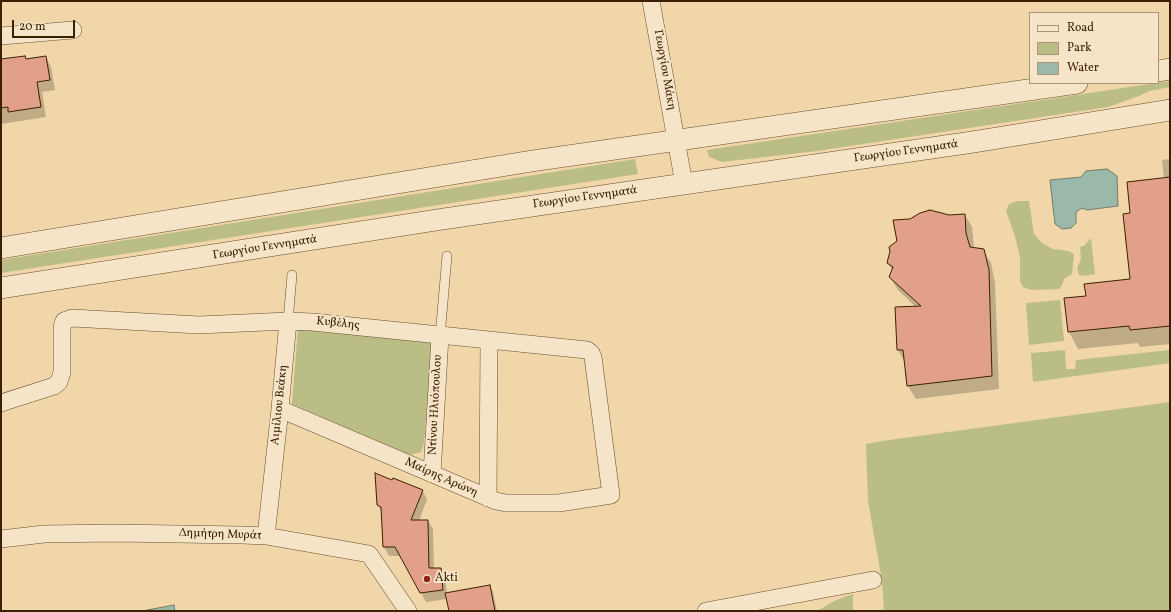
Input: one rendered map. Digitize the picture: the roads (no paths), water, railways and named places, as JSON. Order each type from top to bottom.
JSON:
[{"type":"street","name":"Γεωργίου Μάκη","points":[[651,1],[684,184]]},
{"type":"street","points":[[1,36],[73,30]]},
{"type":"street","points":[[1159,71],[1170,69]]},
{"type":"street","points":[[1,248],[440,176],[676,140],[1071,84]]},
{"type":"street","name":"Γεωργίου Γεννηματά","points":[[1,288],[443,219],[980,141],[1170,110]]},
{"type":"street","name":"Κυβέλης","points":[[1,403],[54,386],[59,382],[62,372],[62,327],[64,321],[72,318],[199,324],[288,321],[320,322],[440,336],[587,350],[593,357],[611,495]]},
{"type":"street","name":"Αιμίλιου Βεάκη","points":[[266,536],[288,321]]},
{"type":"street","name":"Ντίνου Ηλιόπουλου","points":[[432,474],[440,336]]},
{"type":"street","points":[[488,498],[489,341]]},
{"type":"street","name":"Μαίρης Αρώνη","points":[[280,409],[488,498],[506,503],[559,503],[611,495]]},
{"type":"street","name":"Δημήτρη Μυράτ","points":[[1,539],[44,534],[114,533],[266,536],[370,554],[408,611]]},
{"type":"street","points":[[706,611],[873,580]]},
{"type":"lane","points":[[440,336],[447,256]]},
{"type":"lane","name":"Αιμίλιου Βεάκη","points":[[288,321],[292,275]]},
{"type":"water","points":[[1107,169],[1117,176],[1118,206],[1087,210],[1082,208],[1076,212],[1076,223],[1071,228],[1062,229],[1055,224],[1050,180],[1081,177],[1086,171]]},
{"type":"water","points":[[174,605],[175,611],[142,611]]},
{"type":"place","name":"Akti","points":[[427,579]]}]
